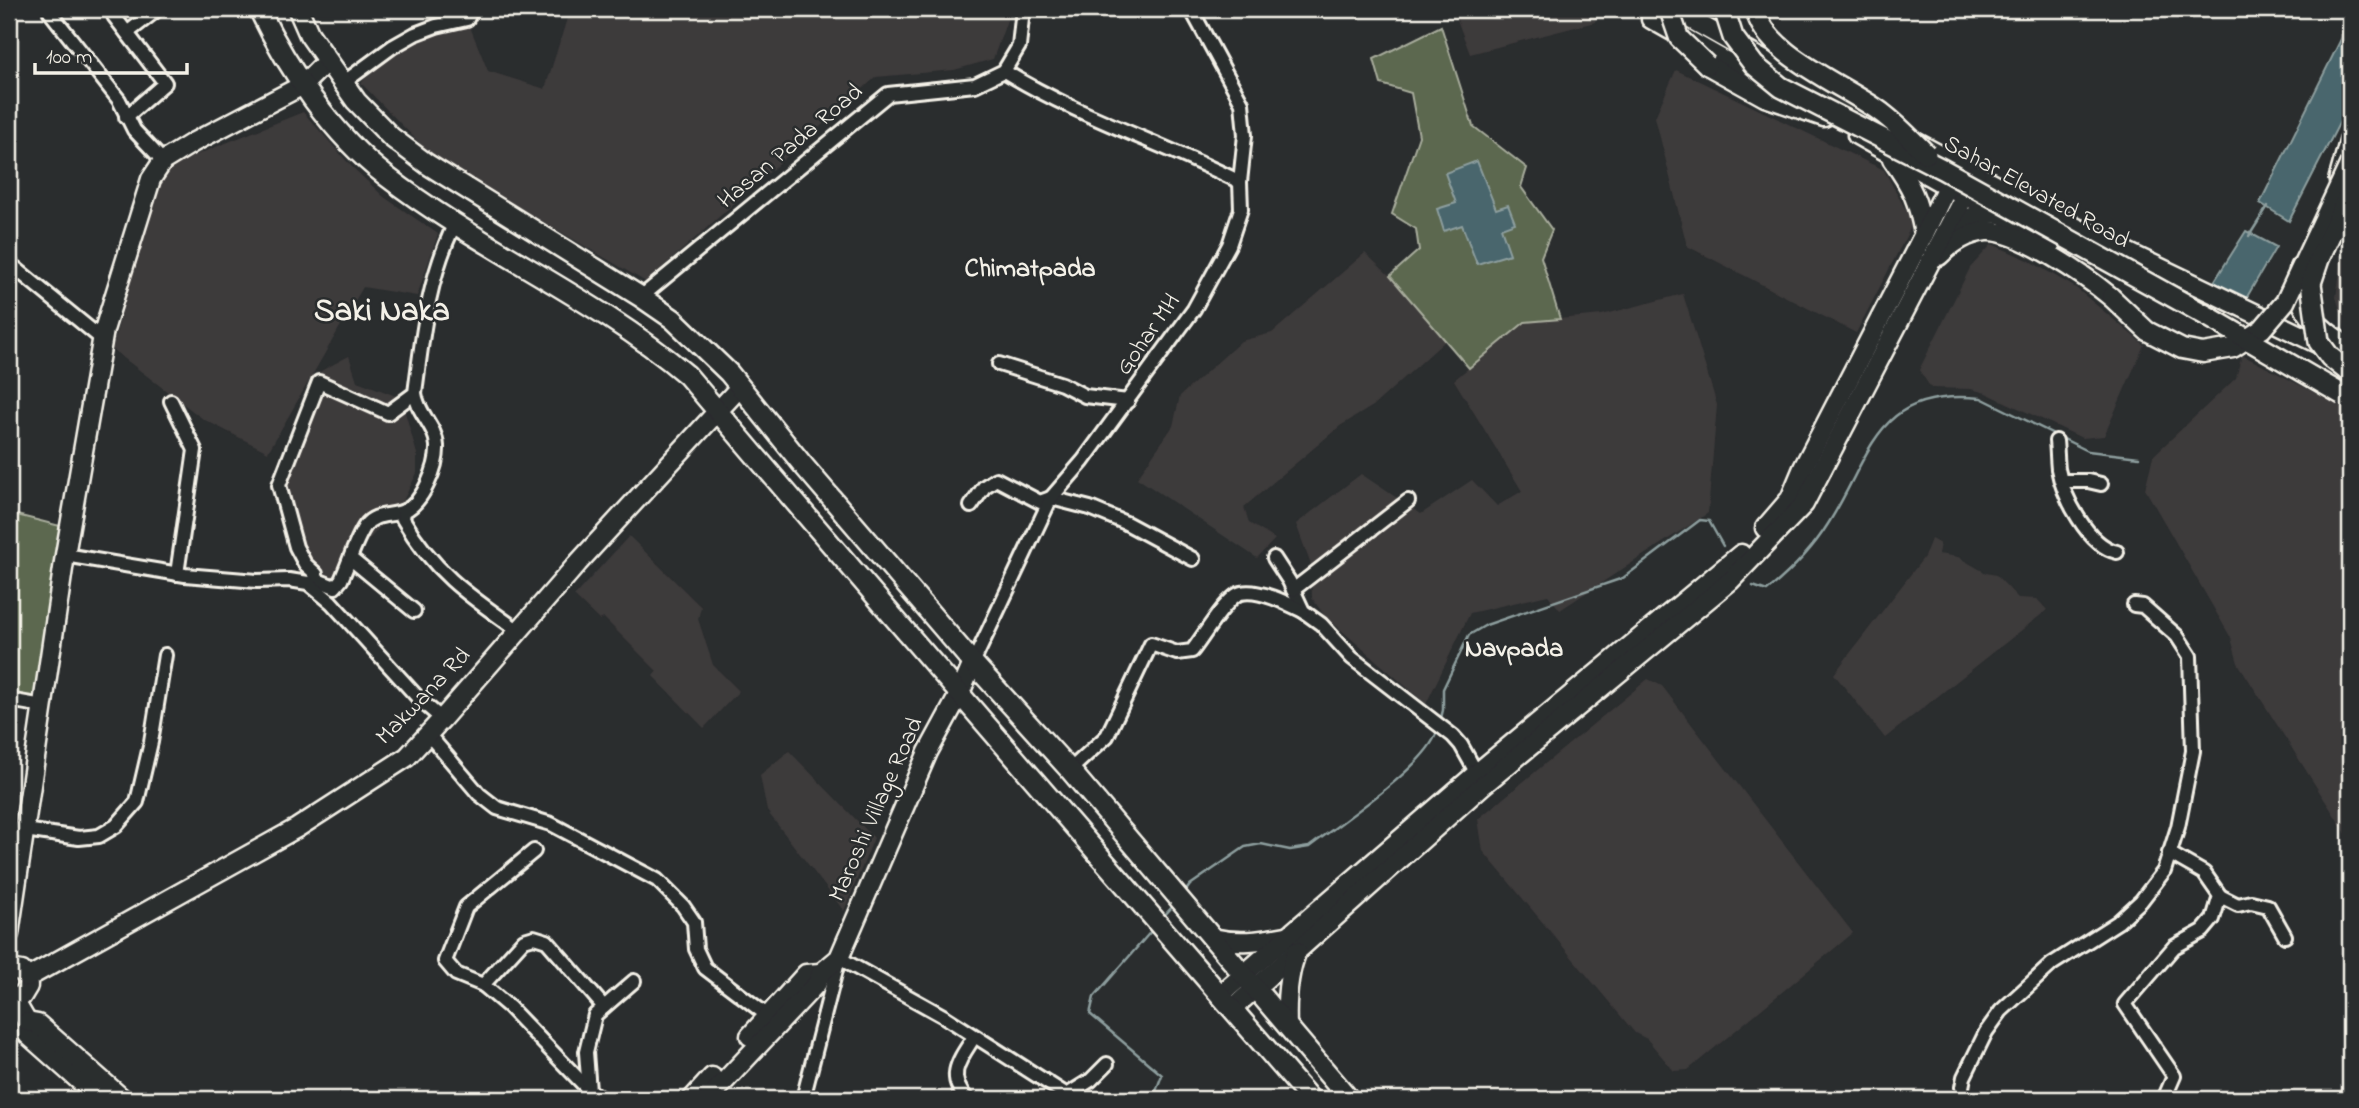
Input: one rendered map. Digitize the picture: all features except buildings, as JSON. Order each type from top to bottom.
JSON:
[{"type":"main road","points":[[259,9],[323,115],[386,176],[455,223],[612,317],[687,375],[1310,1099]]},
{"type":"main road","points":[[298,9],[327,61],[356,101],[391,137],[427,164],[641,297],[673,319],[707,350],[973,663],[1070,770],[1349,1099]]},
{"type":"main road","name":"Sahar Elevated Road","points":[[1724,9],[1732,37],[1754,65],[1781,87],[1949,173],[2350,398]]},
{"type":"main road","points":[[1756,9],[1757,18],[1770,38],[1810,68],[1882,113],[1949,173],[1964,195],[2222,327],[2292,376],[2350,406]]},
{"type":"main road","points":[[1681,12],[1949,173]]},
{"type":"main road","points":[[1681,12],[1696,43]]},
{"type":"main road","points":[[1681,12],[1679,38],[1707,65],[1765,97],[1824,117]]},
{"type":"main road","points":[[1651,14],[1696,43],[1887,152],[1949,173],[1976,174],[2075,227],[2350,359]]},
{"type":"main road","points":[[9,934],[65,555],[102,339],[151,179],[163,161],[303,85],[327,61]]},
{"type":"main road","points":[[2350,140],[2342,174],[2301,259],[2297,289],[2303,305],[2323,329],[2350,348]]},
{"type":"main road","points":[[1887,152],[1909,183],[1919,203],[1924,234]]},
{"type":"main road","points":[[1927,269],[1953,242],[1985,231],[2002,233],[2044,252],[2090,280],[2147,331],[2182,349],[2203,353],[2233,348],[2262,329],[2284,302],[2350,163]]},
{"type":"main road","points":[[1249,981],[1297,951],[1480,779],[1723,570],[1748,547],[1790,499],[1803,468],[1924,234],[1949,173]]},
{"type":"main road","points":[[1226,1002],[1249,981],[1286,936],[1730,581],[1804,503],[1976,174]]},
{"type":"main road","points":[[2350,192],[2319,259],[2311,283],[2319,342],[2330,357],[2350,373]]},
{"type":"main road","points":[[1946,234],[1968,218],[1982,213],[2000,214]]},
{"type":"main road","name":"Makwana Rd","points":[[27,978],[297,828],[407,757],[740,387]]},
{"type":"main road","name":"Maroshi Village Road","points":[[692,1099],[773,1020],[817,983],[821,973],[839,958],[928,752],[973,663]]},
{"type":"main road","points":[[1016,760],[1041,740]]},
{"type":"main road","points":[[1212,939],[1231,943],[1286,936]]},
{"type":"main road","points":[[1287,1026],[1286,1000],[1297,951]]},
{"type":"main road","points":[[9,966],[22,971],[27,978],[26,992],[22,996],[11,998],[27,1022],[28,1035],[100,1099]]},
{"type":"main road","name":"Maroshi Village Road","points":[[708,1099],[773,1020]]},
{"type":"main road","points":[[27,1022],[38,1024],[123,1099]]},
{"type":"street","points":[[127,33],[158,9]]},
{"type":"street","points":[[343,83],[392,47],[415,34],[462,15],[469,17],[472,9]]},
{"type":"street","points":[[1023,9],[1019,46],[1004,72],[1084,115],[1153,141],[1240,182]]},
{"type":"street","name":"Gohar MH","points":[[973,663],[1051,498],[1083,461],[1194,309],[1229,245],[1241,209],[1240,182],[1245,135],[1242,103],[1191,9]]},
{"type":"street","points":[[50,12],[119,100],[134,130],[163,161]]},
{"type":"street","points":[[114,16],[165,83],[126,117]]},
{"type":"street","name":"Hasan Pada Road","points":[[641,297],[888,94],[975,85],[1004,72]]},
{"type":"street","points":[[415,393],[388,413],[319,382],[279,485],[296,547],[305,564],[316,574],[315,579],[335,587],[341,580],[366,524],[381,515],[404,511],[422,497],[438,449],[435,437],[416,406],[415,393],[426,309],[440,254],[455,223]]},
{"type":"street","points":[[9,263],[102,339]]},
{"type":"street","points":[[999,364],[1062,384],[1085,396],[1128,401]]},
{"type":"street","points":[[171,401],[195,450],[177,574]]},
{"type":"street","points":[[2056,441],[2062,481],[2087,531],[2098,545],[2117,552]]},
{"type":"street","points":[[971,506],[984,487],[996,479],[1040,502],[1051,498],[1090,508],[1126,523],[1193,559]]},
{"type":"street","points":[[2062,481],[2080,480],[2101,484]]},
{"type":"street","points":[[1293,590],[1408,501]]},
{"type":"street","points":[[404,511],[403,519],[417,544],[441,572],[519,631]]},
{"type":"street","points":[[65,555],[177,574],[308,583],[331,602],[421,701],[442,719]]},
{"type":"street","points":[[1274,558],[1303,611]]},
{"type":"street","points":[[351,559],[414,611]]},
{"type":"street","points":[[1070,770],[1107,736],[1151,644],[1177,653],[1192,651],[1229,600],[1241,593],[1268,596],[1303,611],[1321,624],[1352,658],[1453,736],[1480,779]]},
{"type":"street","points":[[1964,1099],[1964,1077],[1986,1032],[2001,1011],[2052,964],[2118,922],[2141,901],[2164,871],[2178,827],[2193,751],[2190,656],[2177,636],[2143,606],[2134,606]]},
{"type":"street","points":[[24,830],[79,838],[99,836],[116,826],[137,802],[151,743],[165,656]]},
{"type":"street","points":[[9,700],[43,706]]},
{"type":"street","points":[[428,734],[479,794],[497,808],[551,824],[657,880],[694,922],[696,949],[705,968],[773,1020]]},
{"type":"street","points":[[534,850],[466,907],[445,961],[456,974],[483,985],[509,1007],[592,1095],[601,1099]]},
{"type":"street","points":[[2169,853],[2204,873],[2220,897],[2238,905],[2251,902],[2268,906],[2285,936]]},
{"type":"street","points":[[2164,1099],[2174,1076],[2125,1004],[2174,947],[2203,931],[2213,919],[2220,897]]},
{"type":"street","points":[[483,985],[524,940],[534,937],[547,941],[604,1007]]},
{"type":"street","points":[[803,1099],[839,958],[945,1017],[1058,1095],[1068,1095],[1091,1080],[1108,1063]]},
{"type":"street","points":[[592,1095],[586,1052],[595,1015],[634,981]]},
{"type":"street","points":[[967,1099],[956,1079],[959,1061],[974,1037]]},
{"type":"shaded area","points":[[570,9],[1011,9],[993,59],[954,70],[876,77],[646,282],[433,157],[361,83],[386,58],[420,37],[470,27],[488,71],[545,89]]},
{"type":"shaded area","points":[[1453,9],[1598,9],[1595,22],[1470,54]]},
{"type":"shaded area","points":[[1676,70],[1884,170],[1913,223],[1856,333],[1687,246],[1655,117]]},
{"type":"shaded area","points":[[303,112],[351,166],[384,197],[438,234],[417,296],[363,287],[268,452],[203,419],[112,349],[149,210],[162,180],[176,163]]},
{"type":"shaded area","points":[[2350,243],[2350,332],[2346,330],[2336,297],[2342,259]]},
{"type":"shaded area","points":[[1992,244],[2028,260],[2076,288],[2144,345],[2104,436],[2082,438],[1986,393],[1971,389],[1931,388],[1919,370],[1970,268]]},
{"type":"shaded area","points":[[1365,253],[1390,276],[1445,341],[1373,406],[1340,426],[1244,507],[1249,523],[1275,539],[1257,558],[1137,478],[1173,426],[1180,396],[1241,341],[1272,333]]},
{"type":"shaded area","points":[[1683,294],[1717,405],[1708,513],[1560,610],[1548,595],[1470,613],[1426,704],[1324,615],[1312,598],[1311,565],[1296,524],[1361,474],[1421,514],[1472,480],[1497,506],[1522,491],[1454,380],[1525,322],[1602,315]]},
{"type":"shaded area","points":[[2242,355],[2350,411],[2350,840],[2238,663],[2231,638],[2145,489],[2153,456],[2236,378]]},
{"type":"shaded area","points":[[349,356],[357,381],[401,398],[417,454],[417,473],[395,517],[379,528],[360,550],[339,592],[300,575],[272,481],[319,372]]},
{"type":"shaded area","points":[[629,536],[701,607],[698,619],[713,665],[739,691],[704,728],[653,676],[657,671],[604,618],[599,620],[574,596]]},
{"type":"shaded area","points":[[1931,539],[1940,544],[1938,554],[1958,557],[1986,573],[1996,575],[2018,598],[2037,599],[2047,610],[1885,738],[1834,674],[1924,557]]},
{"type":"shaded area","points":[[1648,679],[1662,686],[1853,933],[1688,1070],[1674,1071],[1647,1039],[1635,1033],[1483,851],[1478,819]]},
{"type":"shaded area","points":[[789,751],[874,838],[844,911],[767,811],[760,775]]},
{"type":"green space","points":[[1441,26],[1473,126],[1527,168],[1521,187],[1552,230],[1541,257],[1560,319],[1525,322],[1469,368],[1390,276],[1419,250],[1416,229],[1392,214],[1419,136],[1411,93],[1381,84],[1374,59]]},
{"type":"green space","points":[[9,513],[60,526],[34,698],[9,693]]},
{"type":"water","points":[[2350,10],[2350,102],[2289,221],[2260,203],[2347,27]]},
{"type":"water","points":[[1477,161],[1496,209],[1508,205],[1515,223],[1501,228],[1510,254],[1477,264],[1462,225],[1444,231],[1437,209],[1456,203],[1445,173]]},
{"type":"water","points":[[2246,231],[2276,247],[2244,302],[2212,285]]},
{"type":"waterway","points":[[2249,236],[2268,206]]},
{"type":"waterway","points":[[1753,586],[1767,591],[1800,560],[1828,524],[1881,431],[1897,415],[1918,403],[1946,397],[1981,398],[2088,451],[2139,457]]},
{"type":"waterway","points":[[1440,722],[1443,689],[1469,635],[1486,625],[1623,578],[1700,520],[1709,521],[1723,546]]},
{"type":"waterway","points":[[1185,892],[1190,885],[1245,847],[1261,844],[1290,850],[1309,847],[1401,776],[1418,760],[1437,731]]},
{"type":"waterway","points":[[1162,918],[1174,905]]},
{"type":"waterway","points":[[1153,929],[1094,997],[1090,1014],[1162,1075],[1153,1099]]},
{"type":"district","name":"Chimatpada","points":[[1030,270]]},
{"type":"district","name":"Saki Naka","points":[[382,312]]},
{"type":"district","name":"Navpada","points":[[1514,650]]}]
